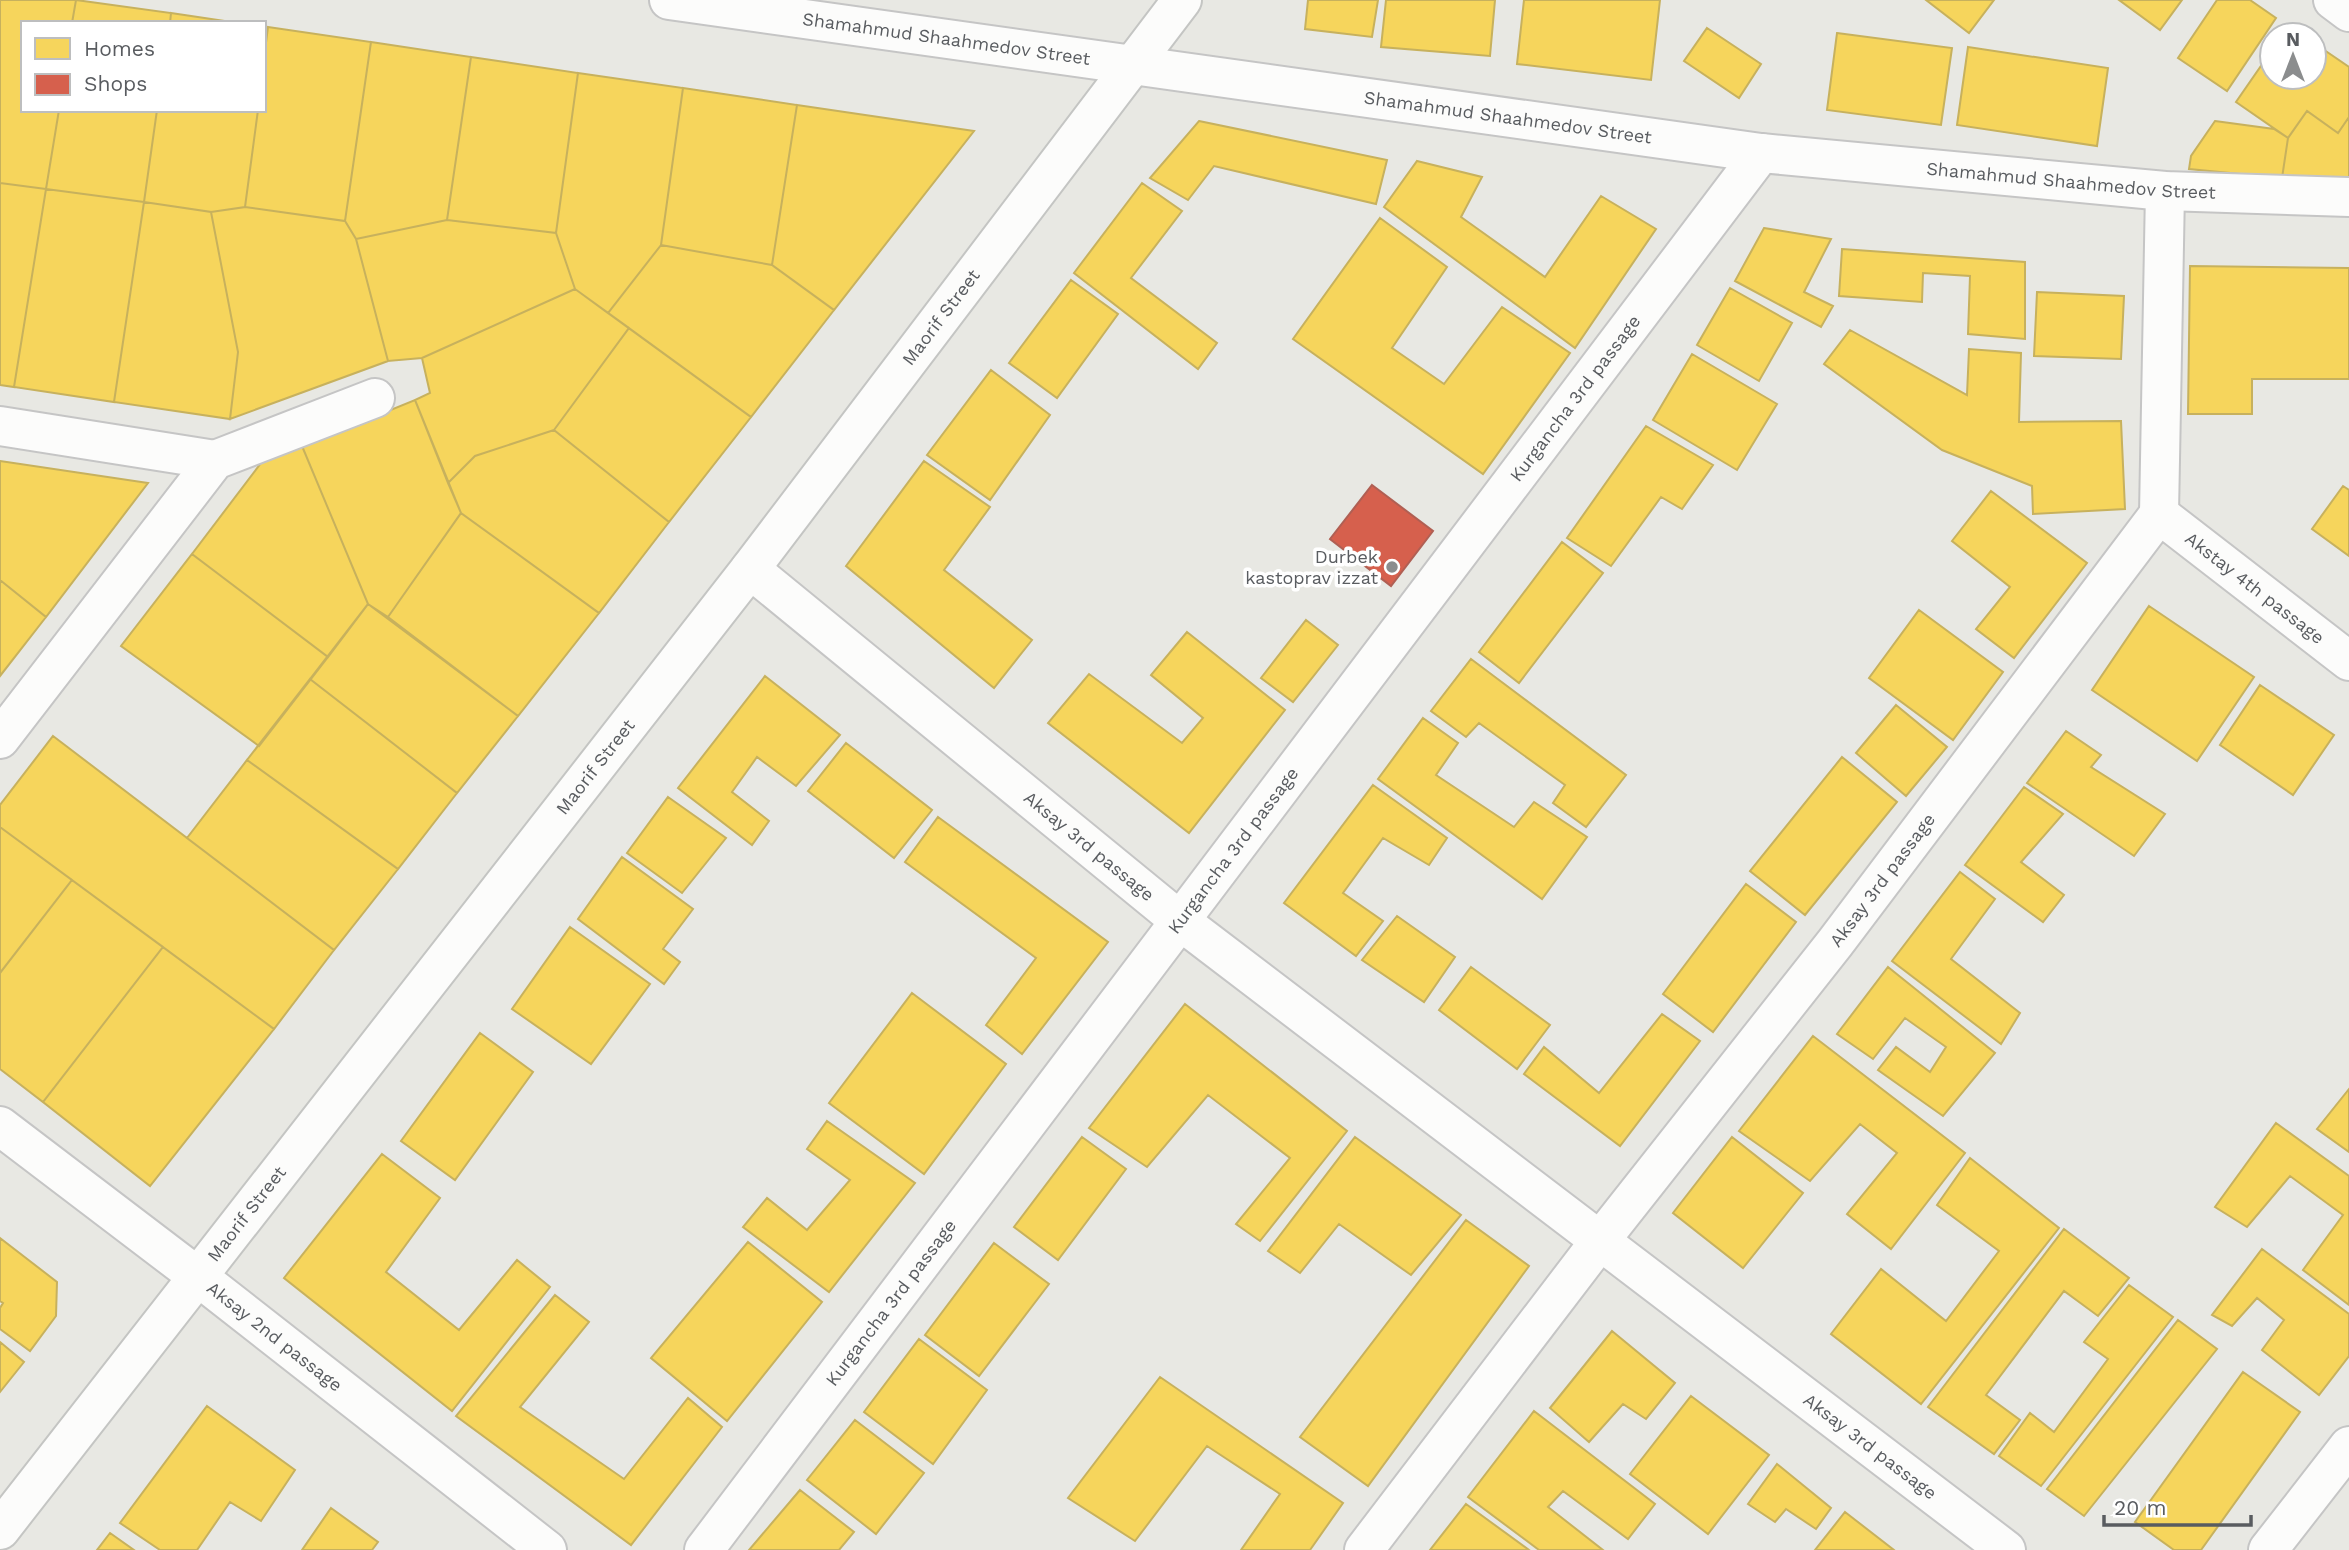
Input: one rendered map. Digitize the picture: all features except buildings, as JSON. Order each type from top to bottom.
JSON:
[{"type":"street","name":"Shamahmud Shaahmedov Street","points":[[669,0],[1761,153],[2165,191],[2349,197]]},
{"type":"street","name":"Maorif Street","points":[[0,1530],[750,569],[1182,0]]},
{"type":"street","points":[[2333,0],[2349,12]]},
{"type":"street","name":"Kurgancha 3rd passage","points":[[705,1550],[1761,153]]},
{"type":"street","points":[[2159,514],[2165,191]]},
{"type":"street","points":[[0,426],[215,460],[375,398]]},
{"type":"street","points":[[0,739],[215,460]]},
{"type":"street","name":"Aksay 3rd passage","points":[[1364,1550],[1599,1242],[1835,943],[2159,514]]},
{"type":"street","name":"Akstay 4th passage","points":[[2159,514],[2349,661]]},
{"type":"street","name":"Aksay 3rd passage","points":[[750,569],[1179,920],[2007,1550]]},
{"type":"street","name":"Aksay 2nd passage","points":[[0,1126],[197,1276],[547,1550]]},
{"type":"street","points":[[2268,1550],[2349,1446]]},
{"type":"place","name":"Durbek kastoprav izzat","points":[[1392,567]]}]
